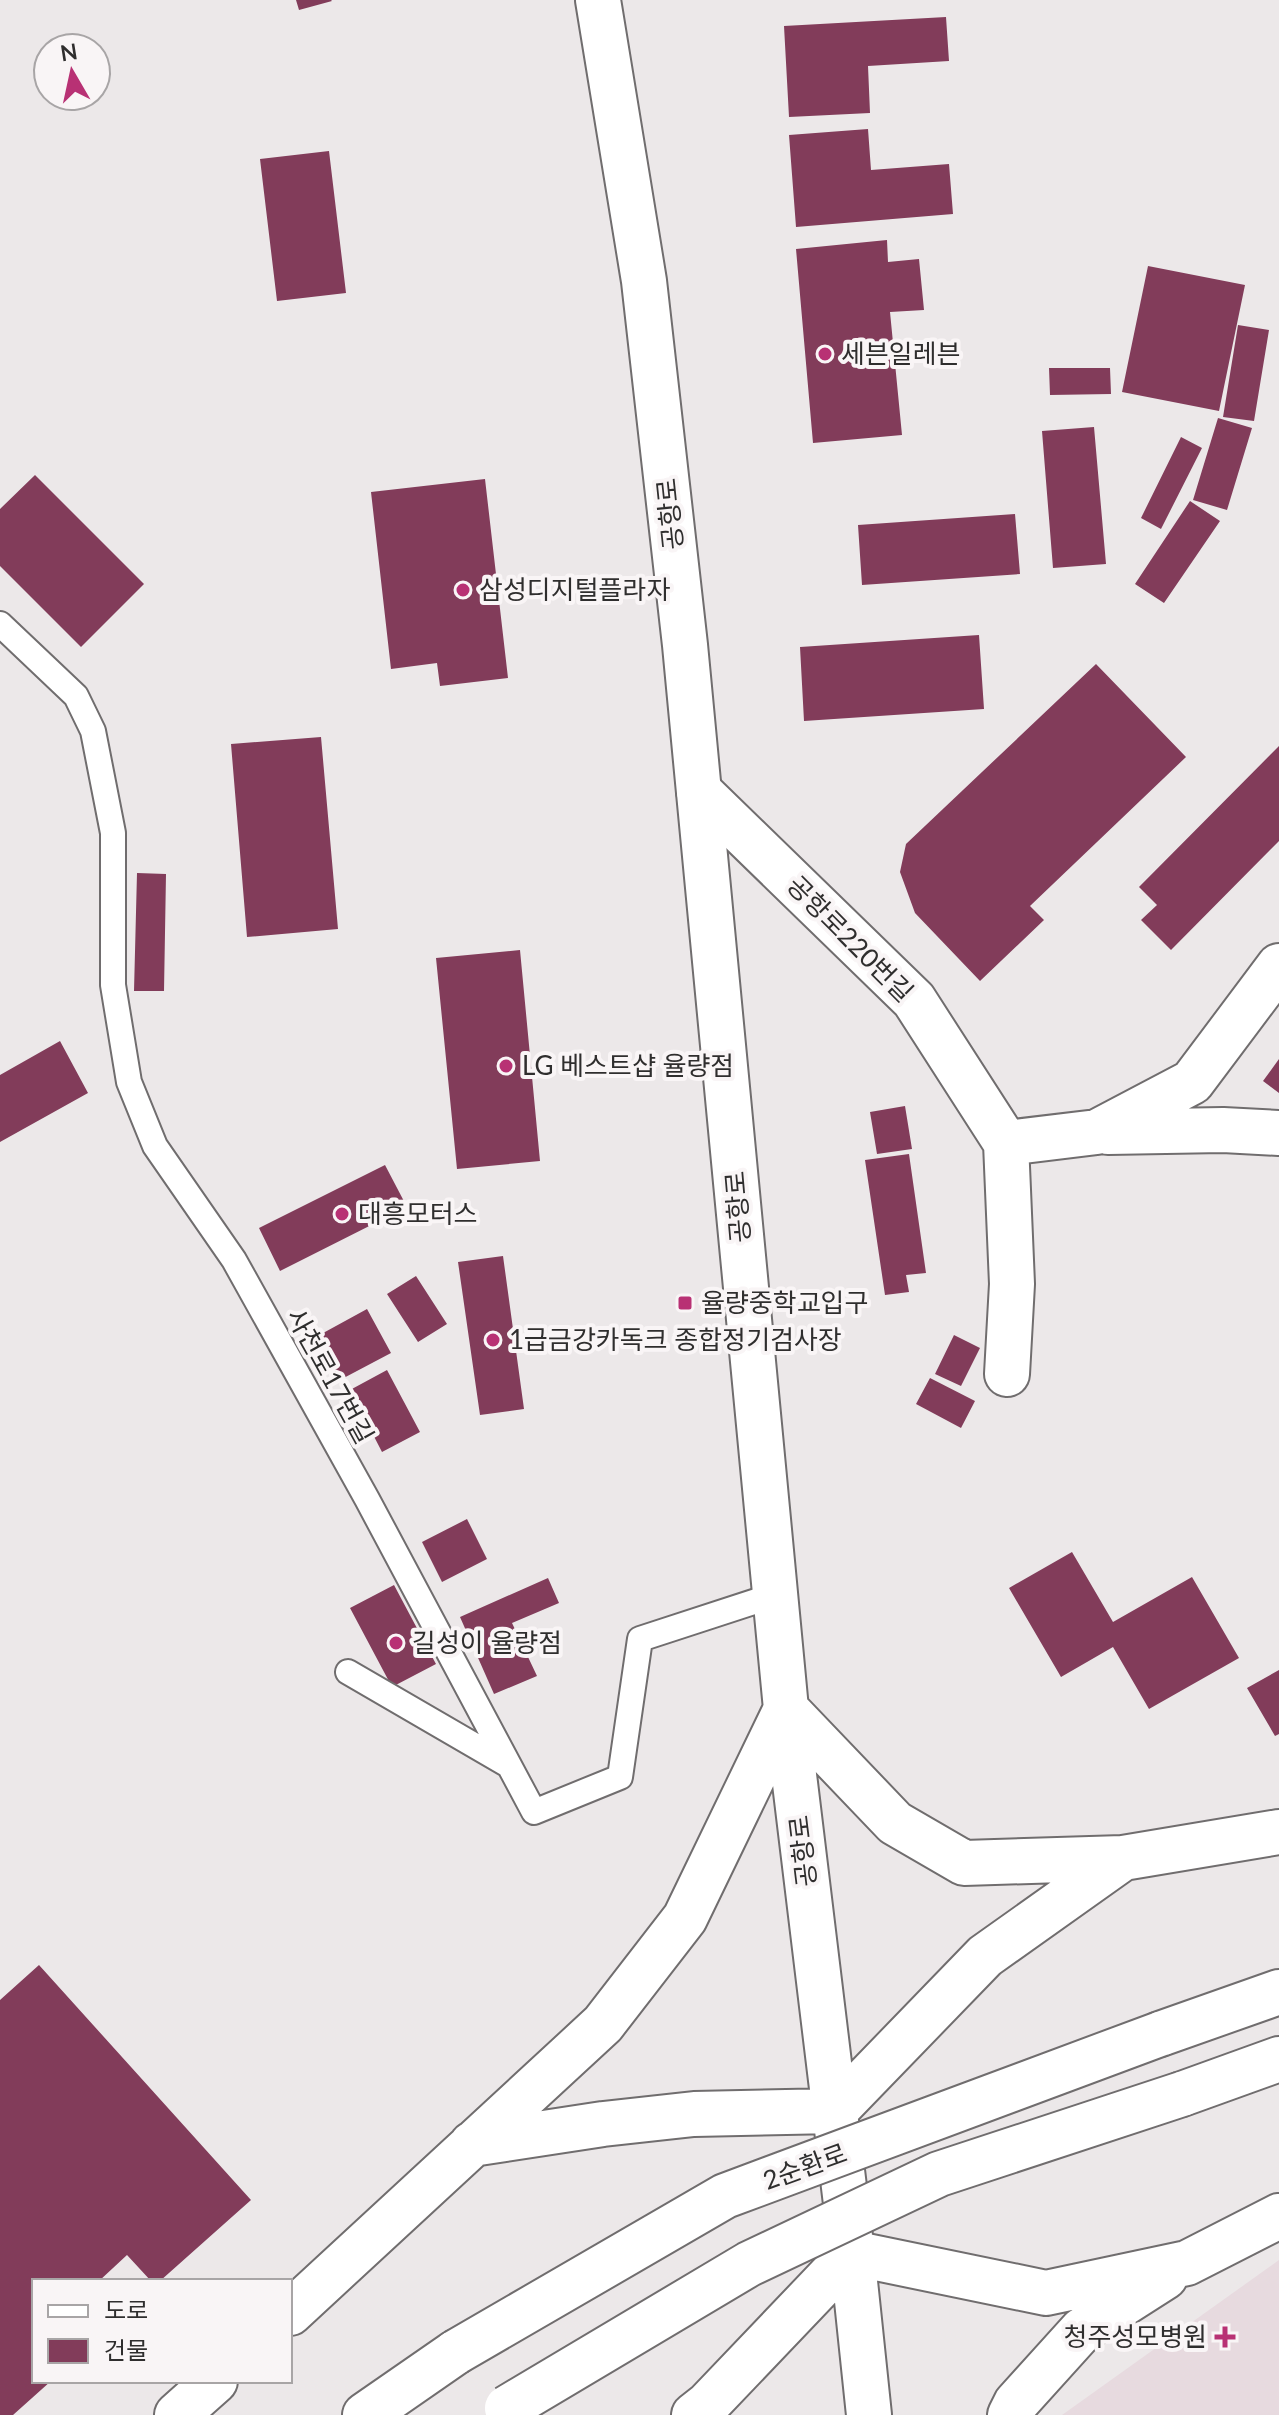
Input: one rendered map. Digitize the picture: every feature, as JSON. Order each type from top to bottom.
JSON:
[{"type":"street","name":"공항로","points":[[598,0],[644,281],[685,645],[786,1709],[869,2415]]},
{"type":"street","name":"공항로220번길","points":[[699,791],[914,1000],[1006,1143]]},
{"type":"street","points":[[1097,1132],[1192,1082],[1279,966]]},
{"type":"street","points":[[1007,1374],[1012,1284],[1006,1143],[1097,1132],[1223,1130],[1279,1133]]},
{"type":"street","points":[[292,2311],[603,2024],[685,1918],[786,1709],[895,1823],[964,1863],[1123,1858],[1279,1832]]},
{"type":"street","points":[[472,2144],[694,2114],[835,2111],[985,1956],[1123,1858]]},
{"type":"street","name":"2순환로","points":[[365,2415],[456,2352],[725,2196],[1279,1992]]},
{"type":"street","points":[[502,2412],[749,2264],[939,2174],[1279,2059]]},
{"type":"street","points":[[1010,2415],[1016,2403],[1082,2330],[1187,2263],[1279,2216]]},
{"type":"street","points":[[694,2415],[852,2253],[1046,2293],[1187,2263]]},
{"type":"street","points":[[177,2415],[213,2383]]},
{"type":"lane","name":"사천로17번길","points":[[0,624],[76,696],[93,731],[113,833],[113,985],[129,1082],[155,1146],[234,1260],[367,1499],[534,1812],[620,1777],[640,1639],[775,1595]]},
{"type":"lane","points":[[348,1672],[508,1765]]},
{"type":"shaded area","name":"청주성모병원","points":[[1279,2260],[1279,2415],[1062,2415]]},
{"type":"building","points":[[296,0],[331,0],[332,1],[299,10]]},
{"type":"building","points":[[946,17],[949,61],[868,66],[870,113],[789,117],[784,26]]},
{"type":"building","points":[[868,129],[871,170],[949,164],[953,214],[796,227],[789,135]]},
{"type":"building","points":[[329,151],[346,293],[277,301],[260,159]]},
{"type":"building","points":[[887,240],[888,262],[919,259],[924,310],[890,312],[902,435],[813,443],[796,249]]},
{"type":"building","points":[[1148,266],[1245,285],[1219,411],[1122,392]]},
{"type":"building","points":[[1238,325],[1269,330],[1254,421],[1223,417]]},
{"type":"building","points":[[1049,368],[1110,368],[1111,394],[1050,395]]},
{"type":"building","points":[[1218,418],[1252,428],[1227,510],[1193,500]]},
{"type":"building","points":[[1094,427],[1106,564],[1053,568],[1042,431]]},
{"type":"building","points":[[1181,437],[1202,448],[1161,529],[1141,518]]},
{"type":"building","points":[[35,475],[144,584],[81,647],[0,566],[0,509]]},
{"type":"building","points":[[485,479],[508,678],[440,686],[437,663],[391,669],[371,492]]},
{"type":"building","points":[[1190,501],[1220,521],[1164,603],[1135,584]]},
{"type":"building","points":[[1015,514],[1020,574],[862,585],[858,525]]},
{"type":"building","points":[[979,635],[984,709],[804,721],[800,647]]},
{"type":"building","points":[[1096,664],[1186,757],[1030,906],[1044,920],[980,981],[915,913],[900,872],[906,844]]},
{"type":"building","points":[[321,737],[338,929],[247,937],[231,744]]},
{"type":"building","points":[[1279,746],[1279,841],[1171,950],[1141,920],[1157,905],[1139,887]]},
{"type":"building","points":[[137,873],[166,874],[164,991],[134,991]]},
{"type":"building","points":[[520,950],[540,1161],[457,1169],[436,958]]},
{"type":"building","points":[[60,1041],[88,1093],[0,1142],[0,1075]]},
{"type":"building","points":[[1279,1059],[1279,1093],[1263,1081]]},
{"type":"building","points":[[905,1106],[912,1149],[877,1154],[870,1112]]},
{"type":"building","points":[[909,1154],[926,1273],[906,1275],[909,1292],[885,1295],[865,1160]]},
{"type":"building","points":[[385,1165],[407,1207],[280,1271],[259,1228]]},
{"type":"building","points":[[503,1256],[524,1409],[480,1415],[458,1262]]},
{"type":"building","points":[[416,1276],[447,1324],[418,1342],[387,1294]]},
{"type":"building","points":[[367,1309],[391,1353],[338,1381],[314,1338]]},
{"type":"building","points":[[954,1335],[980,1348],[961,1386],[935,1374]]},
{"type":"building","points":[[387,1370],[420,1432],[382,1452],[350,1390]]},
{"type":"building","points":[[930,1378],[975,1401],[961,1428],[916,1404]]},
{"type":"building","points":[[467,1519],[487,1559],[442,1582],[422,1542]]},
{"type":"building","points":[[1072,1552],[1113,1622],[1192,1577],[1239,1658],[1149,1709],[1113,1647],[1061,1677],[1009,1588]]},
{"type":"building","points":[[548,1578],[559,1603],[512,1623],[537,1676],[494,1694],[460,1617]]},
{"type":"building","points":[[394,1585],[436,1664],[392,1687],[350,1608]]},
{"type":"building","points":[[1279,1670],[1279,1734],[1275,1736],[1247,1688]]},
{"type":"building","points":[[39,1965],[251,2200],[162,2279],[149,2279],[127,2255],[101,2279],[32,2279],[32,2383],[49,2383],[13,2415],[0,2415],[0,2000]]},
{"type":"place","name":"세븐일레븐","points":[[825,354]]},
{"type":"place","name":"삼성디지털플라자","points":[[463,590]]},
{"type":"place","name":"LG 베스트샵 율량점","points":[[506,1066]]},
{"type":"place","name":"대흥모터스","points":[[342,1214]]},
{"type":"place","name":"율량중학교입구","points":[[685,1303]]},
{"type":"place","name":"1급금강카독크 종합정기검사장","points":[[493,1340]]},
{"type":"place","name":"길성이 율량점","points":[[396,1643]]},
{"type":"place","name":"청주성모병원","points":[[1225,2337]]}]
